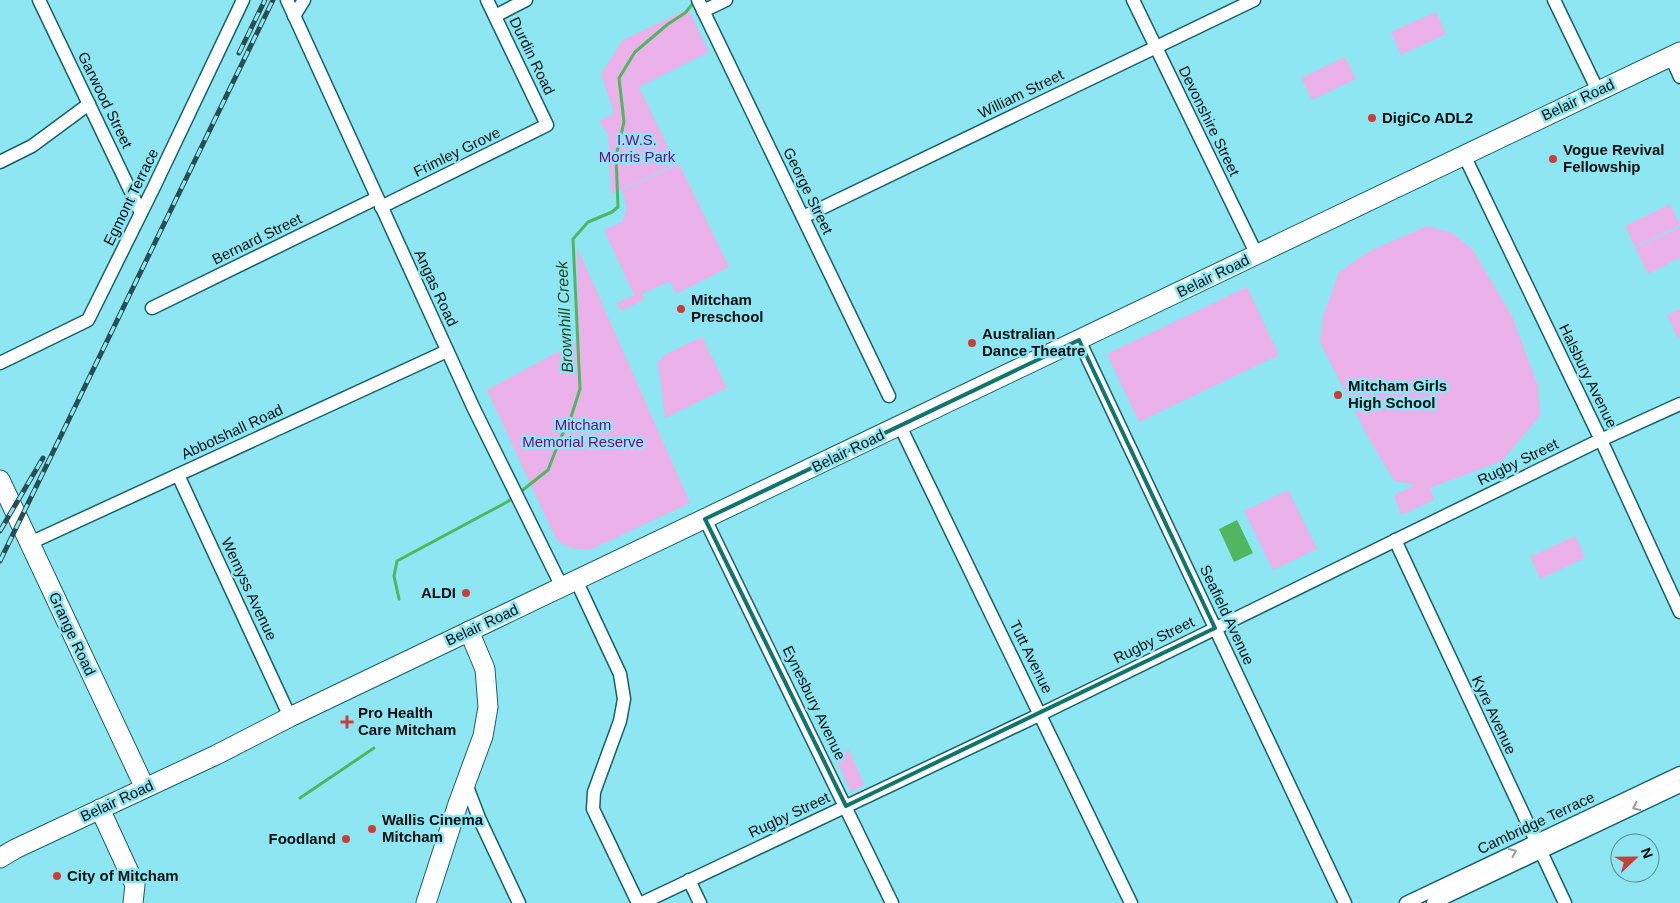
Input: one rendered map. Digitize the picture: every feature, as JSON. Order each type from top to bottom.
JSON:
[{"type":"main road","name":"Belair Road","points":[[5,854],[1675,54]]},
{"type":"main road","name":"Grange Road","points":[[1,486],[30,543],[145,788]]},
{"type":"main road","points":[[426,903],[483,736],[488,707],[485,669],[469,631]]},
{"type":"main road","points":[[100,809],[135,885],[133,903]]},
{"type":"street","name":"Garwood Street","points":[[39,0],[141,213]]},
{"type":"street","name":"Egmont Terrace","points":[[0,362],[88,320],[243,0]]},
{"type":"street","name":"Angas Road","points":[[287,0],[447,351],[522,508],[569,583],[586,602],[620,674],[624,699],[620,721],[594,792],[593,808],[638,903]]},
{"type":"street","points":[[294,16],[304,0]]},
{"type":"street","name":"Durdin Road","points":[[487,0],[547,125]]},
{"type":"street","points":[[495,16],[526,0]]},
{"type":"street","points":[[701,7],[726,0]]},
{"type":"street","name":"Devonshire Street","points":[[1133,0],[1257,255]]},
{"type":"street","name":"William Street","points":[[803,217],[1254,0]]},
{"type":"street","points":[[1554,0],[1598,90]]},
{"type":"street","name":"George Street","points":[[701,7],[889,396]]},
{"type":"street","points":[[1675,54],[1680,77]]},
{"type":"street","points":[[0,162],[32,146],[89,104]]},
{"type":"street","name":"Frimley Grove","points":[[379,203],[547,125]]},
{"type":"street","name":"Halsbury Avenue","points":[[1464,155],[1601,440],[1680,612]]},
{"type":"street","name":"Bernard Street","points":[[152,308],[379,203]]},
{"type":"street","name":"Seafield Avenue","points":[[1079,340],[1344,903]]},
{"type":"street","name":"Abbotshall Road","points":[[30,543],[447,351]]},
{"type":"street","name":"Rugby Street","points":[[642,903],[1040,714],[1601,440],[1680,404]]},
{"type":"street","name":"Tutt Avenue","points":[[900,426],[1131,903]]},
{"type":"street","name":"Wemyss Avenue","points":[[178,475],[290,717]]},
{"type":"street","name":"Eynesbury Avenue","points":[[705,519],[892,903]]},
{"type":"street","name":"Kyre Avenue","points":[[1395,540],[1565,903]]},
{"type":"street","name":"Cambridge Terrace","points":[[1409,902],[1454,886],[1606,815],[1657,790],[1680,773]]},
{"type":"street","points":[[466,784],[478,817],[519,903]]},
{"type":"street","name":"Cambridge Terrace","points":[[1657,790],[1680,786]]},
{"type":"street","points":[[454,817],[466,814],[478,817]]},
{"type":"street","points":[[690,880],[700,903]]},
{"type":"street","name":"Cambridge Terrace","points":[[1433,903],[1454,886]]},
{"type":"highlighted area","points":[[1079,340],[1215,628],[846,806],[705,519]]},
{"type":"green space","name":"I.W.S. Morris Park","points":[[688,9],[709,52],[639,87],[676,164],[611,194],[608,134],[599,121],[614,113],[601,74],[623,40]]},
{"type":"green space","points":[[1436,12],[1446,34],[1401,55],[1391,32]]},
{"type":"green space","points":[[1345,57],[1356,79],[1312,100],[1301,78]]},
{"type":"green space","points":[[679,164],[729,267],[676,294],[670,281],[642,294],[644,300],[621,311],[617,303],[634,295],[604,230],[622,222],[627,207],[622,190]]},
{"type":"green space","points":[[1670,204],[1680,225],[1635,247],[1625,226]]},
{"type":"green space","points":[[1427,226],[1452,233],[1472,249],[1512,316],[1538,386],[1540,416],[1502,461],[1430,488],[1434,500],[1401,515],[1394,495],[1416,485],[1394,481],[1368,437],[1320,342],[1323,317],[1339,272],[1370,251]]},
{"type":"green space","points":[[1680,227],[1680,258],[1648,274],[1635,248]]},
{"type":"green space","name":"Mitcham Memorial Reserve","points":[[577,247],[690,503],[592,549],[571,548],[557,540],[487,390],[578,341]]},
{"type":"green space","points":[[1247,287],[1279,355],[1139,422],[1107,354]]},
{"type":"green space","points":[[1680,309],[1680,337],[1678,338],[1667,315]]},
{"type":"green space","points":[[702,337],[727,388],[665,418],[658,362],[666,354]]},
{"type":"green space","points":[[1288,490],[1317,549],[1273,570],[1244,511]]},
{"type":"green space","points":[[1575,536],[1585,558],[1540,579],[1530,557]]},
{"type":"green space","points":[[849,750],[864,785],[851,792],[835,757]]},
{"type":"shaded area","points":[[1237,520],[1253,553],[1234,562],[1219,529]]},
{"type":"waterway","name":"Brownhill Creek","points":[[519,493],[548,470],[570,420],[580,389],[573,239],[588,222],[612,212],[618,207],[616,156],[624,122],[619,78],[635,52],[668,24],[685,13],[695,1]]},
{"type":"waterway","name":"Brownhill Creek","points":[[399,599],[394,576],[397,561],[514,497]]},
{"type":"waterway","name":"Brownhill Creek","points":[[300,798],[374,748]]},
{"type":"railway","points":[[239,53],[265,0]]},
{"type":"railway","points":[[0,561],[273,0]]},
{"type":"railway","points":[[0,531],[43,458]]},
{"type":"place","name":"DigiCo ADL2","points":[[1372,118]]},
{"type":"place","name":"Vogue Revival Fellowship","points":[[1553,159]]},
{"type":"place","name":"Mitcham Preschool","points":[[681,309]]},
{"type":"place","name":"Australian Dance Theatre","points":[[972,343]]},
{"type":"place","name":"Mitcham Girls High School","points":[[1338,395]]},
{"type":"place","name":"ALDI","points":[[466,593]]},
{"type":"place","name":"Pro Health Care Mitcham","points":[[347,722]]},
{"type":"place","name":"Wallis Cinema Mitcham","points":[[372,829]]},
{"type":"place","name":"Foodland","points":[[346,839]]},
{"type":"place","name":"City of Mitcham","points":[[57,876]]}]
